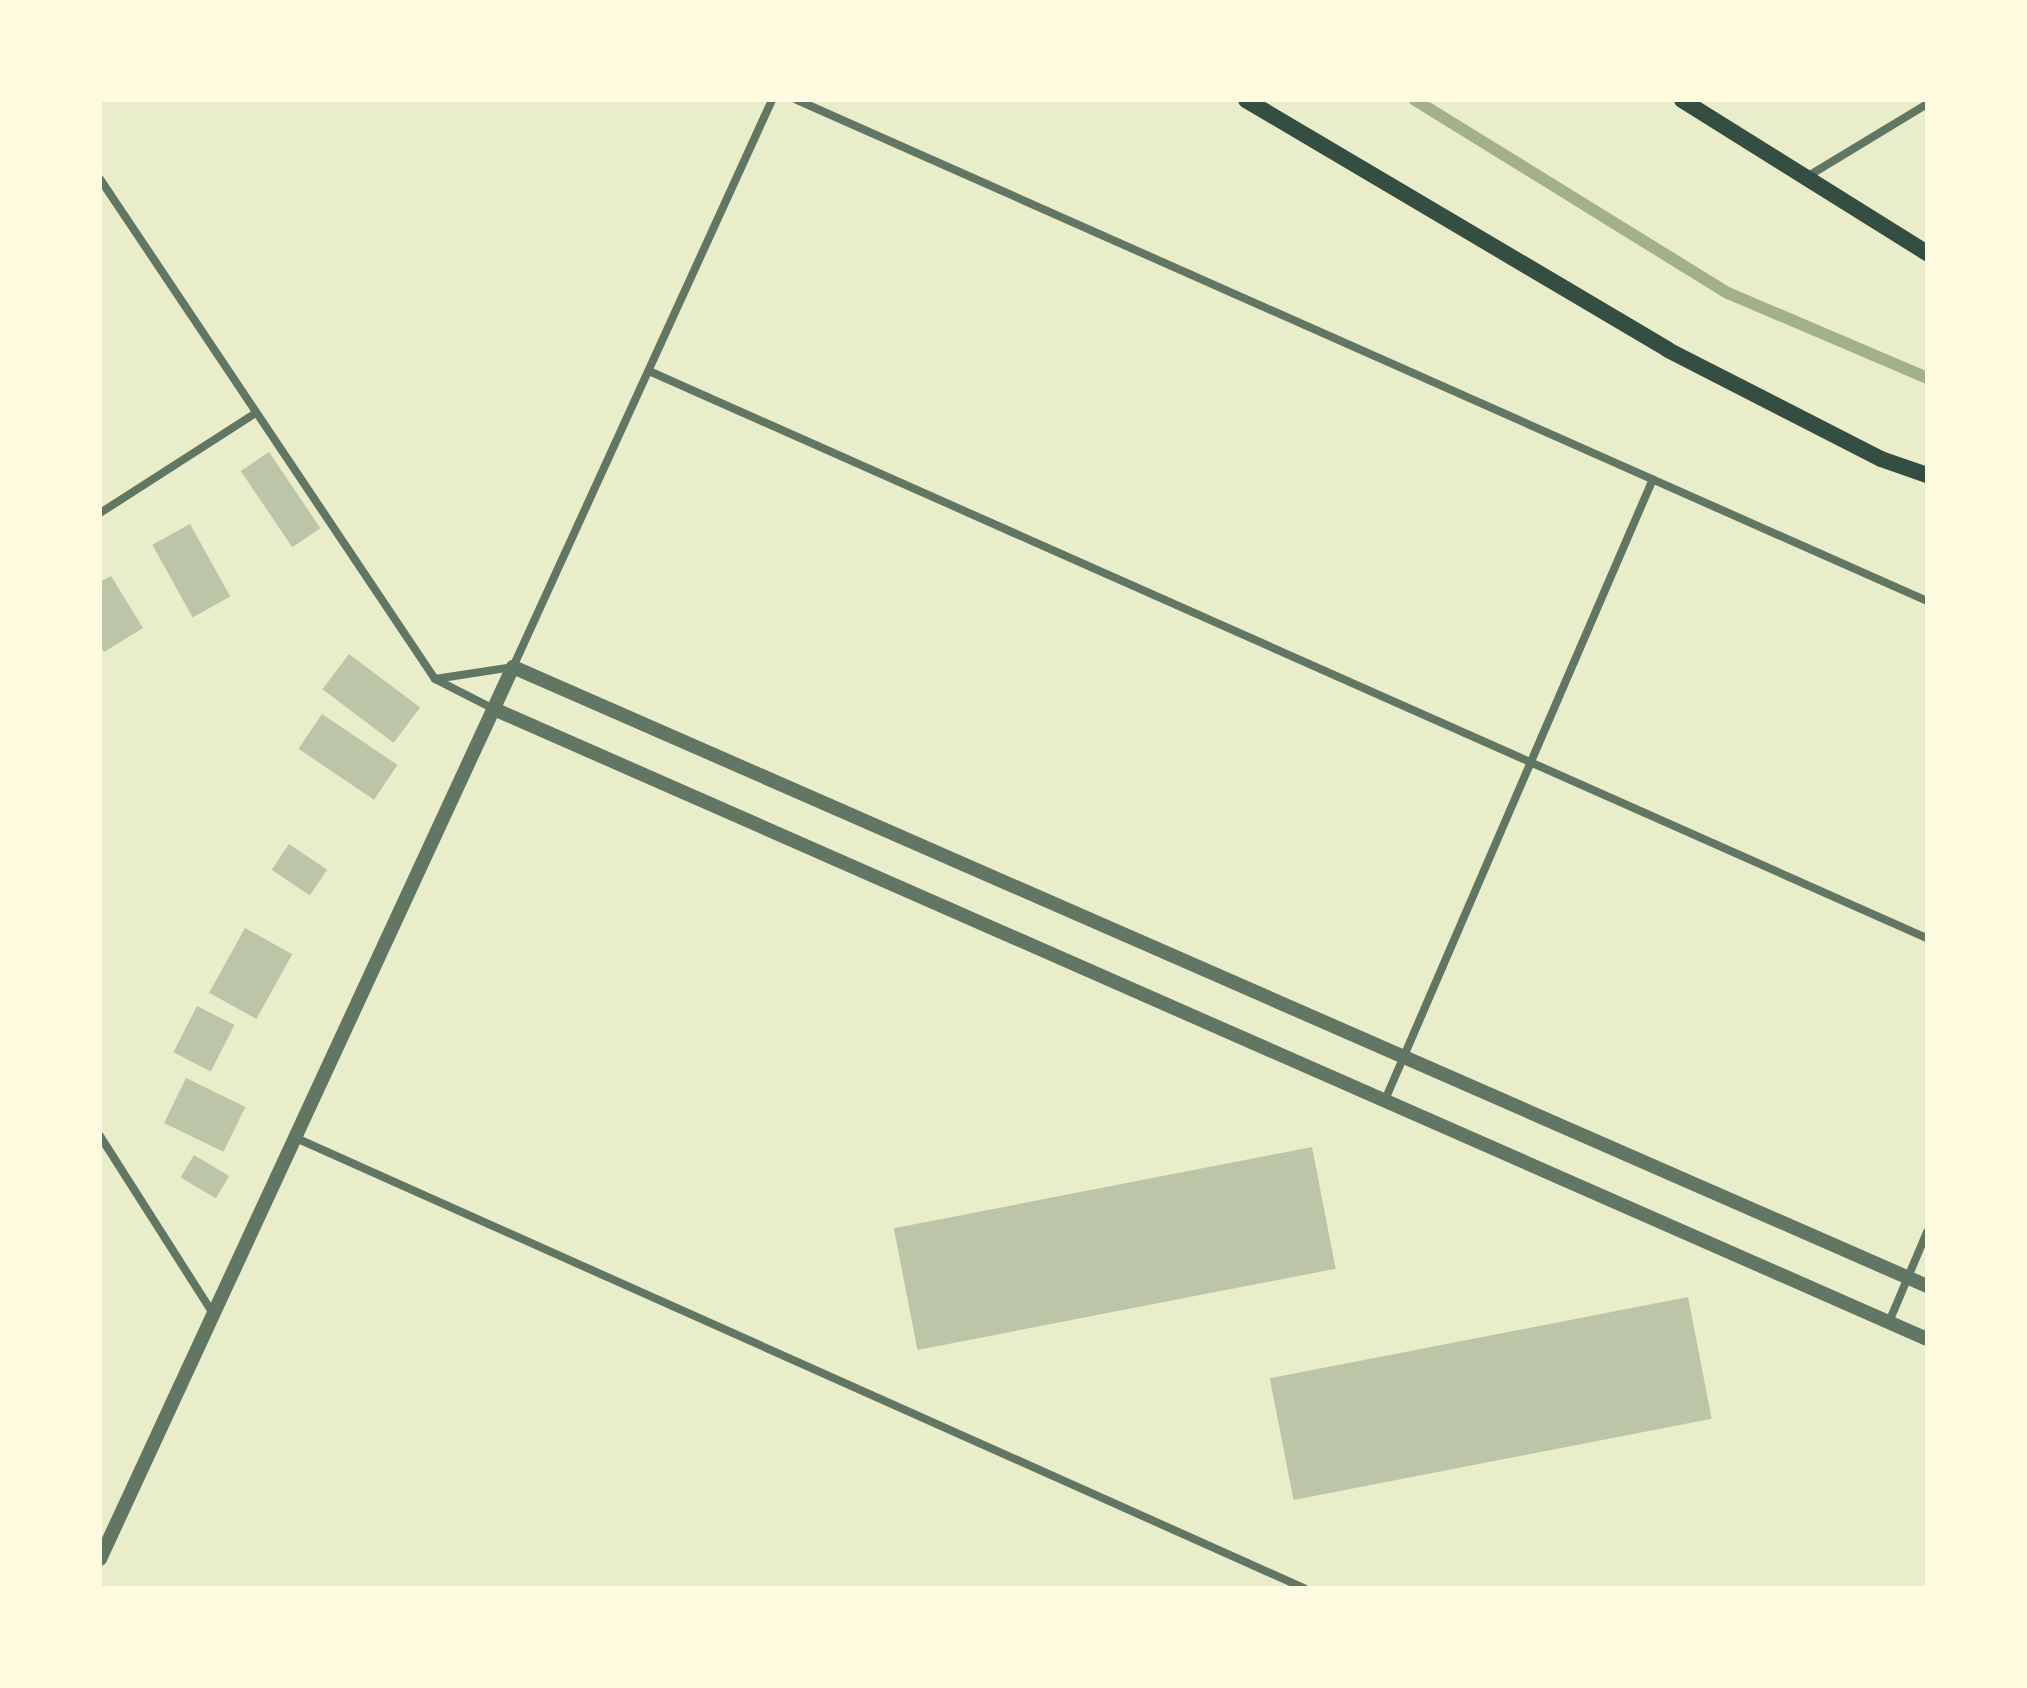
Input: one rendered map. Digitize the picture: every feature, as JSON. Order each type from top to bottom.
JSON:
[{"type":"main road","points":[[1246,100],[1668,350],[1881,459],[1927,475]]},
{"type":"main road","points":[[1682,100],[1927,253]]},
{"type":"street","points":[[100,1559],[772,100]]},
{"type":"street","points":[[797,100],[1927,601]]},
{"type":"street","points":[[1805,179],[1927,104]]},
{"type":"street","points":[[100,179],[435,679],[494,709],[1927,1339]]},
{"type":"street","points":[[649,371],[1927,938]]},
{"type":"street","points":[[100,513],[256,413]]},
{"type":"street","points":[[1385,1100],[1653,479]]},
{"type":"street","points":[[435,679],[513,667],[1927,1286]]},
{"type":"street","points":[[100,1136],[215,1315]]},
{"type":"street","points":[[296,1138],[1304,1588]]},
{"type":"street","points":[[1889,1322],[1927,1232]]},
{"type":"building","points":[[269,452],[320,528],[292,547],[241,471]]},
{"type":"building","points":[[190,524],[230,597],[193,617],[152,545]]},
{"type":"building","points":[[111,576],[143,628],[104,652],[100,645],[100,582]]},
{"type":"building","points":[[349,654],[420,708],[394,743],[323,689]]},
{"type":"building","points":[[322,714],[397,765],[374,800],[299,749]]},
{"type":"building","points":[[289,844],[327,870],[310,895],[272,870]]},
{"type":"building","points":[[245,928],[292,954],[256,1019],[209,993]]},
{"type":"building","points":[[197,1006],[234,1025],[211,1071],[173,1052]]},
{"type":"building","points":[[186,1078],[245,1107],[223,1152],[164,1123]]},
{"type":"building","points":[[1312,1147],[1336,1269],[917,1350],[894,1228]]},
{"type":"building","points":[[194,1155],[229,1176],[216,1198],[181,1177]]},
{"type":"building","points":[[1688,1297],[1712,1419],[1293,1500],[1270,1378]]},
{"type":"waterway","points":[[1415,100],[1728,293],[1927,378]]}]
